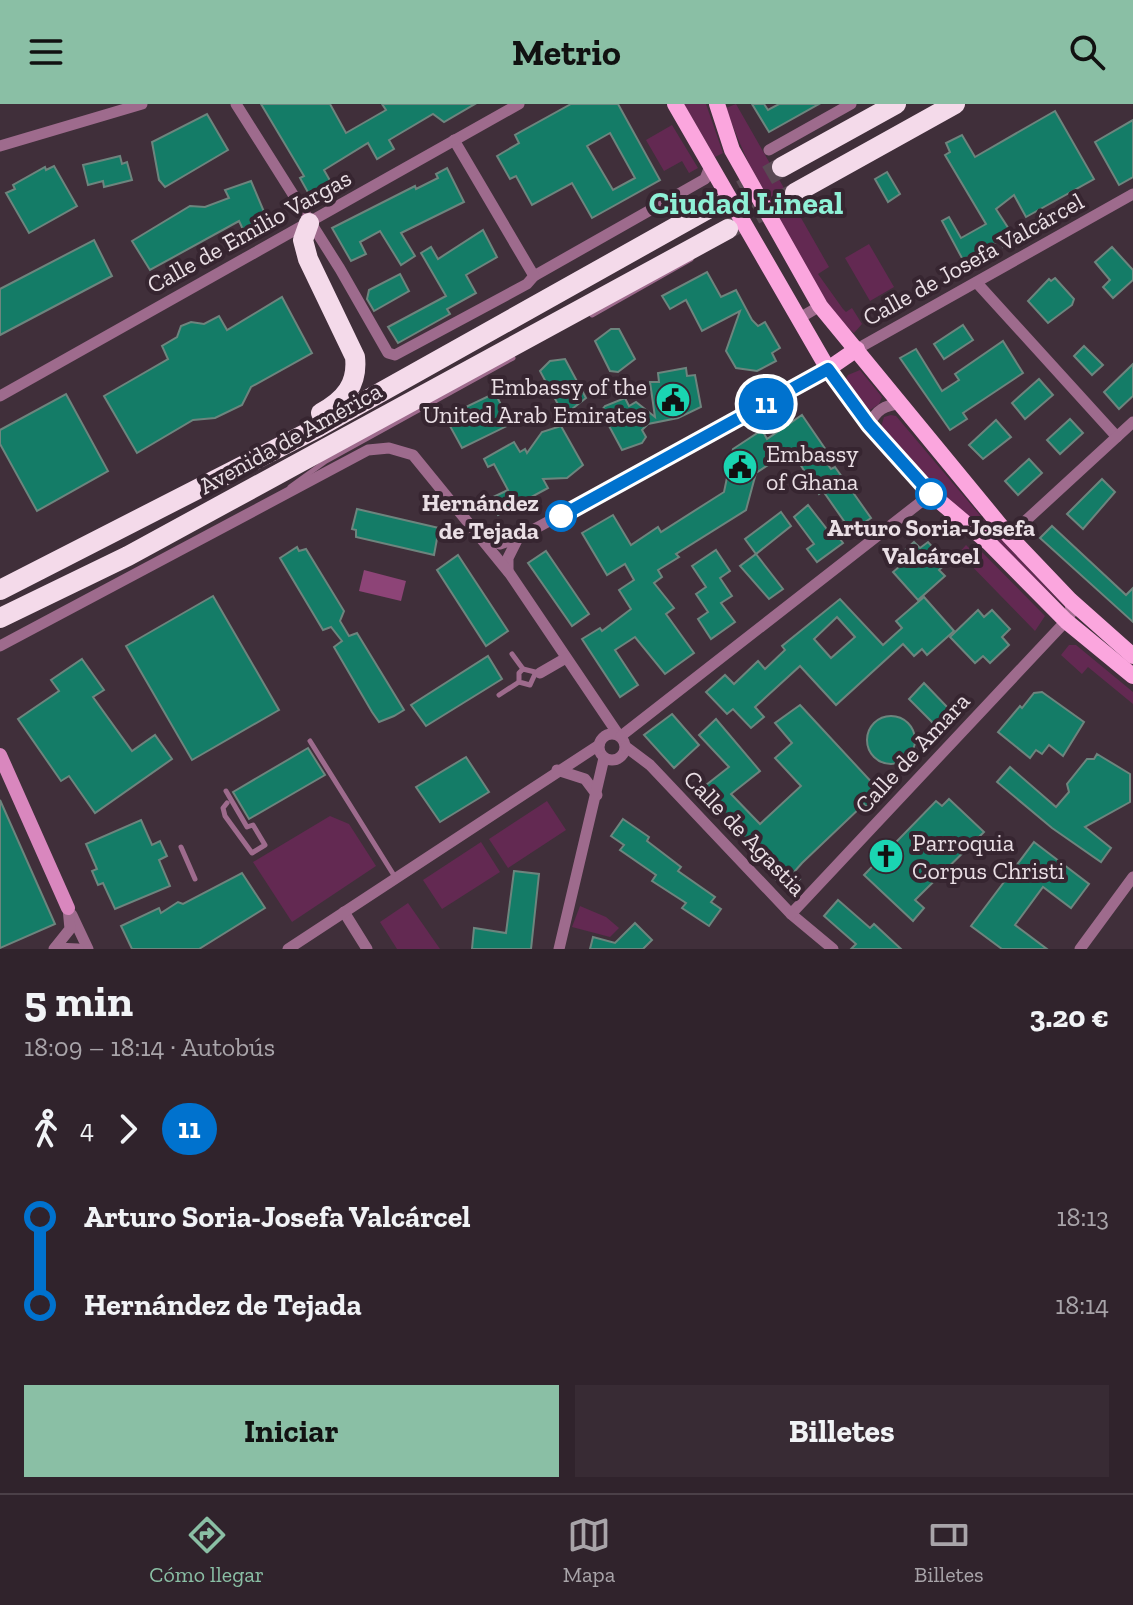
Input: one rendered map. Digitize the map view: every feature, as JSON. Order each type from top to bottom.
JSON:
[{"type":"highway","points":[[782,167],[896,104]]},
{"type":"highway","points":[[795,193],[955,104]]},
{"type":"highway","name":"Avenida de América","points":[[0,590],[246,465],[715,205]]},
{"type":"highway","points":[[246,465],[271,441],[334,406],[353,382],[355,357],[308,259],[303,240],[309,223]]},
{"type":"highway","name":"Avenida de América","points":[[0,618],[128,556],[728,229]]},
{"type":"main road","points":[[675,104],[828,369],[869,425],[931,494],[989,543],[1066,621],[1133,676]]},
{"type":"main road","points":[[717,104],[732,150],[820,306],[1009,536],[1070,600],[1131,651]]},
{"type":"main road","points":[[828,369],[857,349]]},
{"type":"street","points":[[0,146],[142,104]]},
{"type":"street","points":[[236,104],[388,353],[395,355],[527,284],[534,276],[705,179],[710,166]]},
{"type":"street","name":"Calle de Emilio Vargas","points":[[0,396],[519,104]]},
{"type":"street","points":[[769,150],[851,104]]},
{"type":"street","points":[[454,140],[534,276]]},
{"type":"street","name":"Calle de Josefa Valcárcel","points":[[857,349],[1133,194]]},
{"type":"street","name":"Calle de Josefa Valcárcel","points":[[1111,208],[1133,200]]},
{"type":"street","points":[[977,283],[1117,437]]},
{"type":"street","points":[[798,319],[820,306]]},
{"type":"street","points":[[478,537],[500,544],[518,538],[828,369]]},
{"type":"street","points":[[869,425],[875,413],[886,405],[901,403]]},
{"type":"street","points":[[1009,536],[1133,422]]},
{"type":"street","name":"Avenida de América","points":[[0,646],[368,450],[389,448]]},
{"type":"street","name":"Calle de Agastia","points":[[389,448],[413,455],[510,574],[621,739],[650,765],[791,914],[833,949]]},
{"type":"street","points":[[288,949],[557,770],[621,739],[931,494]]},
{"type":"street","points":[[510,574],[508,558],[518,538]]},
{"type":"street","points":[[1066,621],[1071,613],[1070,600]]},
{"type":"street","name":"Calle de Amara","points":[[791,914],[1066,621]]},
{"type":"street","points":[[538,673],[566,658]]},
{"type":"street","name":"Calle de Agastia","points":[[559,949],[597,795],[602,749],[598,708]]},
{"type":"street","points":[[602,749],[617,759],[621,739]]},
{"type":"street","points":[[0,755],[88,949]]},
{"type":"street","points":[[557,770],[585,779],[597,795]]},
{"type":"street","points":[[1080,949],[1133,877]]},
{"type":"street","points":[[54,949],[70,929],[68,908]]},
{"type":"street","points":[[344,912],[367,949]]},
{"type":"street","points":[[54,949],[78,949]]},
{"type":"lane","points":[[583,319],[681,267],[728,229]]},
{"type":"lane","points":[[273,499],[326,461],[516,356]]},
{"type":"lane","points":[[499,695],[519,682],[530,685],[538,673],[523,669],[512,654]]},
{"type":"lane","points":[[519,682],[519,673],[523,669]]},
{"type":"lane","points":[[310,741],[396,878]]},
{"type":"lane","points":[[226,791],[247,827],[253,825],[265,845],[252,853],[225,816],[223,808],[227,803]]},
{"type":"lane","points":[[181,847],[195,879]]},
{"type":"lane","points":[[70,929],[78,949]]},
{"type":"shaded area","points":[[684,104],[706,104],[723,153],[715,157]]},
{"type":"shaded area","points":[[736,104],[829,267],[818,274],[843,309],[846,312],[852,308],[862,324],[854,333],[836,314],[799,260],[763,194],[726,108]]},
{"type":"shaded area","points":[[672,125],[698,168],[689,173],[682,161],[664,171],[646,140]]},
{"type":"shaded area","points":[[869,244],[894,287],[870,301],[845,258]]},
{"type":"shaded area","points":[[860,370],[882,397],[879,404],[867,412],[845,380],[848,375]]},
{"type":"shaded area","points":[[896,416],[995,533],[1066,608],[917,469],[881,427],[884,417]]},
{"type":"shaded area","points":[[966,545],[970,549],[975,545],[1045,616],[1035,631],[959,553]]},
{"type":"shaded area","points":[[364,570],[406,581],[401,601],[359,591]]},
{"type":"shaded area","points":[[1069,645],[1076,645],[1133,692],[1133,704],[1088,667],[1082,674],[1061,655]]},
{"type":"shaded area","points":[[547,801],[566,830],[508,868],[489,839]]},
{"type":"shaded area","points":[[330,816],[349,824],[376,866],[292,922],[253,862]]},
{"type":"shaded area","points":[[481,842],[500,872],[442,909],[423,880]]},
{"type":"shaded area","points":[[408,903],[440,949],[397,949],[380,922]]},
{"type":"shaded area","points":[[580,906],[606,917],[619,928],[610,937],[572,927]]},
{"type":"building","points":[[261,104],[330,104],[346,133],[386,110],[382,104],[475,104],[444,122],[433,114],[389,140],[394,149],[377,159],[368,143],[324,170],[332,184],[310,196],[300,178],[304,176]]},
{"type":"building","points":[[571,104],[618,104],[660,180],[592,218],[572,183],[532,205],[516,176],[510,179],[497,156],[519,143],[515,135]],"holes":[[[610,133],[635,178],[613,190],[587,146]]]},
{"type":"building","points":[[752,104],[764,104],[768,110],[779,104],[819,104],[769,132]]},
{"type":"building","points":[[1055,111],[1094,179],[1026,217],[1014,195],[996,209],[1016,240],[1003,247],[999,241],[963,260],[942,221],[949,217],[961,238],[986,224],[945,155],[950,152],[946,143],[962,135],[975,157]]},
{"type":"building","points":[[207,114],[228,150],[165,187],[159,180],[152,142]]},
{"type":"building","points":[[1133,120],[1133,177],[1119,185],[1095,142]]},
{"type":"building","points":[[120,156],[122,164],[127,162],[132,180],[104,187],[103,181],[88,185],[83,165]]},
{"type":"building","points":[[54,166],[77,206],[29,233],[6,193],[15,189],[13,185],[45,167],[46,170]]},
{"type":"building","points":[[447,168],[464,202],[401,233],[415,256],[401,265],[380,231],[360,242],[366,254],[351,261],[332,228],[415,186],[416,189],[438,178],[436,174]]},
{"type":"building","points":[[887,172],[900,194],[888,202],[875,179]]},
{"type":"building","points":[[251,181],[265,214],[247,238],[239,221],[150,270],[132,241],[190,206],[205,207],[229,198],[225,190]]},
{"type":"building","points":[[483,230],[497,257],[466,275],[476,293],[447,309],[450,314],[398,343],[388,327],[446,296],[421,253],[431,247],[438,259]]},
{"type":"building","points":[[94,240],[112,276],[0,335],[0,289]]},
{"type":"building","points":[[1112,247],[1133,270],[1133,280],[1113,298],[1103,287],[1110,280],[1095,262]]},
{"type":"building","points":[[707,272],[721,297],[736,290],[752,320],[758,326],[765,322],[780,348],[772,353],[776,361],[757,371],[736,368],[726,351],[740,311],[702,331],[686,300],[670,309],[662,296]]},
{"type":"building","points":[[400,274],[409,291],[374,311],[367,299],[369,290]]},
{"type":"building","points":[[1055,278],[1074,299],[1072,305],[1048,323],[1028,301],[1049,279]]},
{"type":"building","points":[[282,297],[312,353],[251,387],[242,405],[215,418],[193,420],[137,453],[104,396],[168,359],[162,346],[177,337],[181,326],[191,322],[204,324],[219,316],[227,330]]},
{"type":"building","points":[[963,325],[973,340],[944,359],[934,344]]},
{"type":"building","points":[[611,329],[619,329],[635,359],[618,372],[610,371],[595,341]]},
{"type":"building","points":[[1003,341],[1023,373],[963,413],[967,419],[950,430],[900,358],[916,349],[942,391],[959,380],[955,374]]},
{"type":"building","points":[[1084,346],[1103,365],[1092,375],[1074,356]]},
{"type":"building","points":[[565,359],[586,398],[572,409],[561,410],[540,371],[550,361]]},
{"type":"building","points":[[1133,364],[1133,396],[1119,409],[1104,392]]},
{"type":"building","points":[[686,368],[687,376],[695,375],[701,407],[678,418],[648,424],[642,430],[646,437],[642,443],[622,450],[601,411],[605,406],[625,398],[629,406],[636,402],[655,417],[650,382],[659,382],[658,373]]},
{"type":"building","points":[[1039,379],[1053,395],[1025,419],[1012,403]]},
{"type":"building","points":[[495,393],[511,424],[462,448],[445,417]]},
{"type":"building","points":[[66,394],[108,471],[37,511],[0,444],[0,430]]},
{"type":"building","points":[[802,415],[826,450],[820,454],[831,469],[835,467],[871,518],[840,539],[843,543],[817,562],[807,549],[814,544],[794,517],[808,505],[830,533],[844,521],[823,491],[819,494],[791,450],[756,473],[746,510],[676,554],[679,557],[658,570],[662,577],[654,583],[674,608],[666,614],[694,653],[665,674],[635,637],[615,650],[638,685],[620,697],[582,639],[600,628],[602,631],[631,609],[619,590],[634,580],[625,564],[607,575],[582,533],[613,515],[631,545],[658,527],[661,532],[724,492],[733,449],[762,430],[767,439]]},
{"type":"building","points":[[1070,419],[1083,433],[1060,454],[1047,440]]},
{"type":"building","points":[[996,420],[1011,437],[983,459],[969,445]]},
{"type":"building","points":[[561,426],[583,465],[567,478],[543,479],[548,488],[498,515],[489,499],[508,490],[494,464],[488,467],[484,459],[514,442],[520,452],[525,449],[527,453],[542,432]]},
{"type":"building","points":[[1029,459],[1042,473],[1018,495],[1005,481]]},
{"type":"building","points":[[1102,479],[1115,492],[1083,529],[1067,514]]},
{"type":"building","points":[[357,509],[439,528],[434,555],[356,537],[356,530],[352,529]]},
{"type":"building","points":[[781,512],[791,526],[756,554],[745,539]]},
{"type":"building","points":[[1052,526],[1126,595],[1133,588],[1133,622],[1040,538]]},
{"type":"building","points":[[914,542],[920,548],[928,542],[947,563],[939,570],[945,576],[918,600],[893,572],[900,566],[894,560]]},
{"type":"building","points":[[297,547],[299,551],[306,549],[344,611],[340,621],[349,636],[357,633],[404,710],[379,722],[372,712],[334,647],[342,641],[331,627],[323,630],[280,558]]},
{"type":"building","points":[[716,550],[730,571],[720,578],[732,596],[721,603],[735,622],[711,639],[698,619],[708,612],[696,594],[706,587],[692,566]]},
{"type":"building","points":[[546,551],[589,614],[572,626],[528,563]]},
{"type":"building","points":[[756,554],[783,589],[769,599],[740,566]]},
{"type":"building","points":[[458,555],[508,631],[486,646],[437,570]]},
{"type":"building","points":[[213,596],[279,710],[192,760],[126,646]]},
{"type":"building","points":[[924,597],[954,631],[927,655],[922,649],[914,656],[903,644],[836,705],[800,666],[755,707],[764,717],[751,728],[733,709],[727,714],[706,692],[725,675],[734,684],[758,661],[765,669],[785,650],[782,646],[840,599],[883,645],[902,628],[896,621]],"holes":[[[837,617],[855,637],[831,658],[814,639]]]},
{"type":"building","points":[[978,610],[984,617],[992,610],[1010,629],[1002,637],[1009,645],[990,663],[983,656],[975,663],[950,637]]},
{"type":"building","points":[[488,656],[502,679],[426,726],[411,705]]},
{"type":"building","points":[[82,659],[104,690],[93,697],[132,751],[155,735],[172,759],[95,813],[69,776],[61,781],[18,719],[59,691],[51,680]]},
{"type":"building","points":[[924,683],[950,710],[935,725],[909,699]]},
{"type":"building","points":[[1042,692],[1084,722],[1063,756],[1049,745],[1042,754],[1036,750],[1030,758],[998,732],[1034,693]]},
{"type":"building","points":[[800,705],[877,788],[869,796],[873,800],[866,807],[864,804],[794,872],[800,879],[787,891],[763,866],[767,862],[746,839],[715,807],[711,810],[696,793],[729,767],[699,735],[716,719],[760,771],[731,794],[760,824],[801,786],[775,758],[792,743],[775,723]]},
{"type":"building","points":[[672,714],[699,745],[674,768],[644,735]]},
{"type":"building","points":[[891,716],[900,717],[908,723],[914,731],[914,749],[908,757],[900,763],[891,764],[882,763],[874,757],[868,749],[867,740],[868,731],[874,723],[882,717]]},
{"type":"building","points":[[308,748],[325,775],[249,819],[233,792]]},
{"type":"building","points":[[1097,754],[1130,774],[1130,802],[1085,827],[1111,848],[1101,862],[1052,828],[997,782],[1010,767],[1056,807],[1069,792],[1067,784],[1087,759],[1094,759]]},
{"type":"building","points":[[466,757],[489,792],[440,822],[416,787]]},
{"type":"building","points":[[949,799],[984,832],[915,900],[924,908],[913,921],[864,875],[936,801],[942,806]]},
{"type":"building","points":[[0,800],[55,924],[0,948]]},
{"type":"building","points":[[623,819],[649,837],[647,841],[681,867],[678,871],[715,897],[711,902],[721,909],[709,926],[682,908],[686,903],[652,881],[656,875],[620,850],[624,845],[611,836]]},
{"type":"building","points":[[141,820],[152,845],[160,841],[167,856],[159,860],[170,886],[115,909],[103,883],[98,885],[92,871],[97,869],[86,844]]},
{"type":"building","points":[[1034,842],[1089,884],[1071,908],[1043,887],[1015,925],[1047,949],[1002,949],[971,926]]},
{"type":"building","points":[[514,871],[539,874],[531,949],[472,949],[474,928],[506,933]]},
{"type":"building","points":[[242,873],[265,908],[199,949],[132,949],[121,926],[159,908],[161,913],[178,902],[183,904]]},
{"type":"building","points":[[838,900],[870,928],[874,924],[901,949],[851,949],[856,944],[824,916]]},
{"type":"building","points":[[635,923],[652,940],[643,949],[590,949],[593,937],[615,943]]},
{"type":"tunnel","points":[[715,205],[782,167]]},
{"type":"tunnel","points":[[728,229],[795,193]]},
{"type":"bus line","name":"11","points":[[561,516],[828,369],[869,425],[931,494]]},
{"type":"place","name":"Embassy of the United Arab Emirates","points":[[673,400]]},
{"type":"place","name":"Embassy of Ghana","points":[[740,467]]},
{"type":"place","name":"Arturo Soria-Josefa Valcárcel","points":[[931,494]]},
{"type":"place","name":"Hernández de Tejada","points":[[561,516]]},
{"type":"place","name":"Parroquia Corpus Christi","points":[[886,856]]},
{"type":"district","name":"Ciudad Lineal","points":[[746,203]]}]
